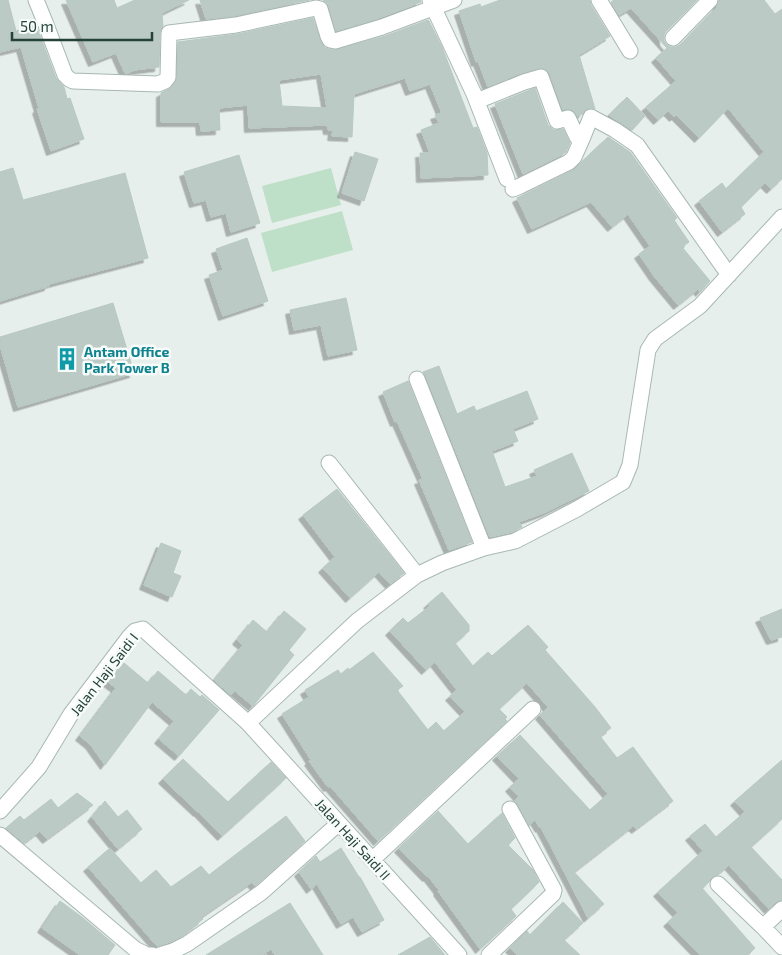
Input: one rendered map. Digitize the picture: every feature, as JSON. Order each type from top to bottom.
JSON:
[{"type":"street","points":[[36,0],[65,75],[69,79],[73,81],[158,84],[165,81],[168,77],[169,33],[236,24],[316,8],[320,10],[330,40],[335,41],[382,27],[432,4],[454,0]]},
{"type":"street","points":[[599,0],[630,51]]},
{"type":"street","points":[[673,38],[710,0]]},
{"type":"street","points":[[432,4],[477,101],[510,184],[520,186],[569,162],[574,157],[591,117],[637,145],[729,275]]},
{"type":"street","points":[[477,101],[541,77],[557,121],[568,118],[577,137],[582,139]]},
{"type":"street","points":[[248,724],[357,621],[417,575],[442,563],[484,548],[515,541],[577,509],[623,482],[630,465],[648,350],[655,339],[700,306],[782,217]]},
{"type":"street","points":[[416,379],[484,548]]},
{"type":"street","points":[[329,463],[417,575]]},
{"type":"street","name":"Jalan Haji Saidi I","points":[[0,811],[39,767],[71,714],[130,636],[140,629],[146,631],[248,724]]},
{"type":"street","points":[[372,860],[533,709]]},
{"type":"street","name":"Jalan Haji Saidi II","points":[[248,724],[459,955]]},
{"type":"street","points":[[489,955],[553,894],[554,890],[510,809]]},
{"type":"street","points":[[160,955],[187,944],[262,892],[338,823]]},
{"type":"street","points":[[0,835],[135,949],[147,955],[152,955]]},
{"type":"street","points":[[718,884],[763,926],[782,947]]},
{"type":"street","points":[[763,926],[782,909]]},
{"type":"green space","points":[[331,168],[341,205],[272,223],[262,186]]},
{"type":"green space","points":[[342,211],[353,250],[272,272],[261,233]]},
{"type":"building","points":[[0,0],[8,0],[16,31],[36,25],[56,78],[64,87],[67,99],[70,98],[84,139],[51,151],[37,109],[39,108],[21,47],[0,52]]},
{"type":"building","points":[[66,0],[114,0],[117,8],[135,0],[189,0],[162,13],[163,26],[160,33],[159,67],[134,70],[126,74],[116,53],[93,62]]},
{"type":"building","points":[[200,0],[309,0],[234,16],[206,19]]},
{"type":"building","points":[[323,0],[420,0],[421,2],[379,18],[336,31],[329,6]]},
{"type":"building","points":[[500,0],[590,0],[591,5],[610,36],[579,55],[595,109],[586,109],[577,116],[570,109],[563,110],[550,74],[543,68],[521,73],[488,87],[478,61],[476,62],[459,11],[480,4],[481,7]]},
{"type":"building","points":[[614,0],[697,0],[666,31],[664,41],[671,47],[680,45],[717,7],[719,0],[764,0],[775,14],[782,9],[782,179],[771,189],[765,183],[741,207],[745,214],[722,232],[699,201],[722,183],[726,189],[764,152],[728,108],[699,138],[676,115],[674,117],[668,111],[658,120],[646,107],[676,81],[656,58],[667,48],[631,8],[619,15],[611,2]]},
{"type":"building","points":[[313,18],[322,44],[325,48],[334,50],[385,36],[428,20],[442,47],[473,128],[477,127],[487,153],[488,175],[421,178],[420,153],[430,153],[421,130],[439,123],[435,115],[442,113],[430,84],[410,91],[405,78],[354,94],[352,137],[332,136],[333,130],[328,130],[327,125],[249,128],[248,105],[219,108],[220,130],[201,131],[200,122],[161,122],[161,93],[172,87],[177,78],[178,42],[238,34]],"holes":[[[321,74],[327,108],[282,106],[279,80]]]},
{"type":"building","points":[[535,88],[548,125],[554,130],[563,129],[570,143],[563,154],[523,174],[495,104]]},
{"type":"building","points":[[627,97],[645,116],[632,130],[609,115]]},
{"type":"building","points":[[608,137],[630,152],[677,218],[674,220],[689,242],[682,247],[710,281],[700,292],[698,289],[678,305],[639,254],[650,246],[628,214],[612,227],[591,202],[532,229],[517,198],[573,170]]},
{"type":"building","points":[[355,152],[378,159],[364,201],[342,193]]},
{"type":"building","points":[[239,155],[260,223],[231,232],[226,213],[211,217],[206,200],[194,203],[184,172]]},
{"type":"building","points":[[13,168],[23,200],[125,173],[148,258],[49,284],[49,286],[0,301],[0,172]]},
{"type":"building","points":[[247,238],[268,301],[223,316],[209,275],[223,270],[216,249]]},
{"type":"building","points":[[346,298],[357,350],[328,356],[321,325],[294,330],[290,310]]},
{"type":"building","name":"Antam Office Park Tower B","points":[[113,303],[134,373],[18,407],[0,345],[0,337]]},
{"type":"building","points":[[439,366],[457,414],[474,406],[476,411],[527,391],[538,419],[513,429],[518,441],[492,451],[505,487],[537,476],[534,470],[572,453],[589,491],[546,512],[519,522],[522,527],[512,532],[490,537],[423,372]]},
{"type":"building","points":[[408,381],[472,542],[449,550],[419,480],[423,479],[397,421],[395,422],[383,392]]},
{"type":"building","points":[[337,489],[404,573],[390,584],[379,572],[350,598],[323,568],[335,557],[303,515]]},
{"type":"building","points":[[161,543],[181,551],[173,573],[181,576],[172,597],[144,585]]},
{"type":"building","points":[[442,592],[469,625],[469,631],[455,643],[473,666],[488,652],[492,656],[528,625],[548,647],[545,650],[611,728],[600,736],[617,758],[633,747],[673,801],[636,829],[633,826],[574,872],[604,904],[588,918],[541,827],[535,820],[529,825],[514,801],[519,797],[510,787],[519,779],[497,756],[520,735],[590,810],[608,794],[540,715],[548,707],[527,683],[499,709],[507,717],[505,719],[507,721],[378,841],[330,786],[328,787],[309,761],[311,760],[282,714],[309,697],[305,690],[338,670],[341,674],[348,668],[349,670],[373,652],[403,686],[397,690],[428,730],[436,722],[444,731],[465,712],[450,696],[457,690],[435,662],[426,670],[390,631],[403,618],[408,623],[430,606],[428,604]]},
{"type":"building","points":[[782,609],[782,637],[771,640],[760,618]]},
{"type":"building","points":[[284,611],[306,629],[289,650],[294,655],[253,706],[235,691],[231,695],[214,680],[243,645],[237,640],[253,620],[267,632]]},
{"type":"building","points":[[124,663],[148,683],[158,671],[186,695],[191,689],[200,697],[202,695],[219,710],[179,756],[159,739],[174,721],[152,702],[105,765],[90,744],[80,736],[116,688],[108,682]]},
{"type":"building","points":[[183,759],[228,802],[271,762],[286,778],[222,836],[163,779]]},
{"type":"building","points":[[782,760],[782,819],[751,847],[782,880],[782,900],[776,902],[769,909],[729,865],[712,877],[702,888],[755,948],[748,955],[700,955],[668,922],[678,913],[658,892],[703,851],[690,836],[705,824],[716,837],[745,812],[735,801]]},
{"type":"building","points":[[77,793],[93,805],[47,839],[40,831],[24,843],[6,828],[20,816],[24,820],[51,799],[58,808]]},
{"type":"building","points":[[105,801],[118,817],[127,810],[142,829],[118,849],[92,817]]},
{"type":"building","points":[[438,811],[468,844],[502,813],[515,838],[508,845],[533,870],[539,882],[511,909],[516,916],[480,949],[428,876],[399,848]]},
{"type":"building","points":[[286,816],[305,841],[255,886],[252,882],[201,917],[203,919],[182,936],[157,946],[88,867],[110,848],[141,883],[156,870],[171,887],[201,866],[209,875]]},
{"type":"building","points":[[341,848],[384,920],[362,932],[353,917],[341,924],[317,884],[311,889],[299,872],[316,856],[320,862]]},
{"type":"building","points":[[60,901],[115,945],[108,955],[80,955],[42,928]]},
{"type":"building","points":[[563,902],[583,923],[564,940],[580,955],[518,955],[510,948],[527,931],[530,935]]},
{"type":"building","points":[[290,903],[323,955],[275,955],[271,949],[262,955],[206,955]]},
{"type":"building","points":[[430,937],[445,955],[398,955]]},
{"type":"place","name":"Antam Office Park Tower B","points":[[67,359]]}]
